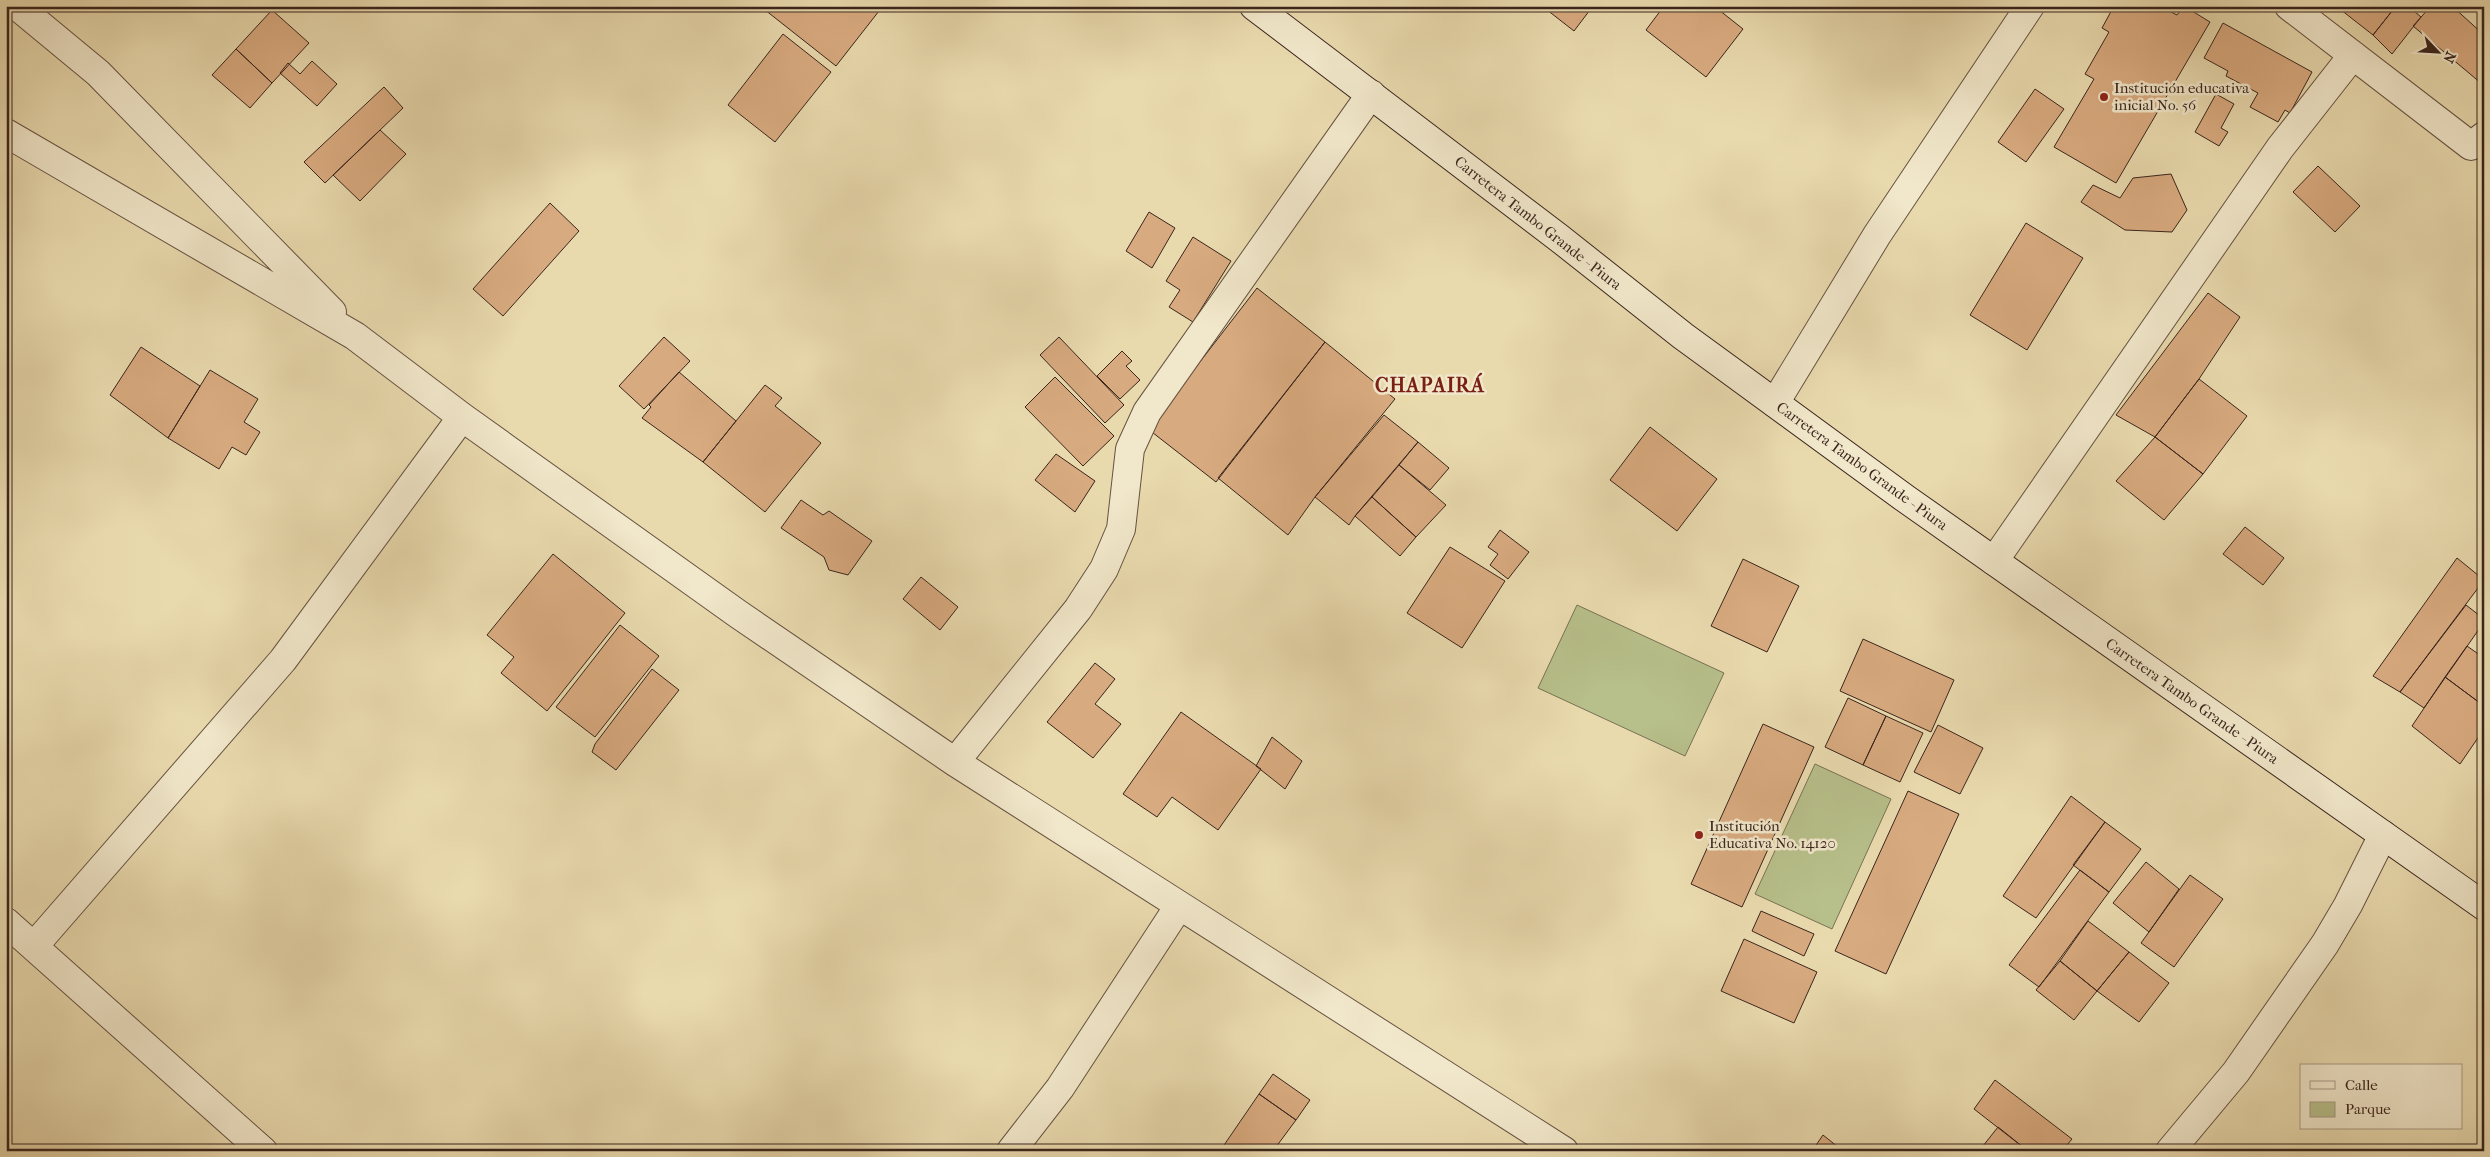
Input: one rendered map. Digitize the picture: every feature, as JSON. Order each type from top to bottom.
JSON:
[{"type":"street","points":[[16,6],[98,73],[355,336]]},
{"type":"street","name":"Carretera Tambo Grande - Piura","points":[[1254,6],[1559,238],[1682,336],[1994,561],[2484,906]]},
{"type":"street","points":[[1775,403],[1876,235],[2030,6]]},
{"type":"street","points":[[2289,6],[2471,146],[2484,136]]},
{"type":"street","points":[[1994,561],[2280,148],[2353,56]]},
{"type":"street","points":[[955,762],[1078,609],[1104,569],[1121,529],[1130,448],[1147,412],[1370,94]]},
{"type":"street","points":[[6,133],[355,336],[462,418],[738,614],[955,762],[1179,906],[1410,1050],[1564,1151]]},
{"type":"street","points":[[34,946],[283,660],[462,418]]},
{"type":"street","points":[[2170,1151],[2236,1072],[2325,944],[2348,905],[2383,835]]},
{"type":"street","points":[[1011,1151],[1060,1088],[1179,906]]},
{"type":"street","points":[[6,922],[263,1151]]},
{"type":"green space","points":[[1577,605],[1724,673],[1685,756],[1538,688]]},
{"type":"green space","points":[[1815,764],[1891,799],[1832,929],[1755,894]]},
{"type":"building","points":[[760,6],[873,6],[879,11],[836,66]]},
{"type":"building","points":[[1542,6],[1593,6],[1574,31]]},
{"type":"building","points":[[1664,6],[1714,6],[1743,29],[1706,77],[1646,30]]},
{"type":"building","points":[[2114,6],[2172,6],[2169,11],[2177,15],[2184,6],[2210,22],[2116,183],[2054,147],[2094,79],[2085,74],[2109,32],[2102,28]]},
{"type":"building","points":[[2336,6],[2396,6],[2373,35]]},
{"type":"building","points":[[2396,6],[2408,6],[2421,17],[2392,54],[2373,35]]},
{"type":"building","points":[[2431,6],[2452,6],[2484,35],[2484,81],[2482,84],[2413,26]]},
{"type":"building","points":[[272,10],[309,43],[272,83],[236,49]]},
{"type":"building","points":[[2223,23],[2312,72],[2290,113],[2285,110],[2278,122],[2250,107],[2258,93],[2226,76],[2228,71],[2204,58]]},
{"type":"building","points":[[783,34],[831,72],[775,142],[728,105]]},
{"type":"building","points":[[236,49],[272,83],[250,108],[212,75]]},
{"type":"building","points":[[312,61],[337,84],[317,106],[280,73],[288,63],[300,74]]},
{"type":"building","points":[[384,87],[403,108],[325,183],[304,162]]},
{"type":"building","points":[[2035,89],[2064,109],[2026,162],[1998,142]]},
{"type":"building","points":[[2216,94],[2234,104],[2221,128],[2228,132],[2219,146],[2195,132]]},
{"type":"building","points":[[380,130],[406,154],[360,201],[333,175]]},
{"type":"building","points":[[2318,166],[2360,206],[2335,232],[2293,192]]},
{"type":"building","points":[[2171,174],[2187,210],[2172,232],[2125,230],[2081,202],[2093,185],[2120,198],[2133,178]]},
{"type":"building","points":[[550,203],[579,231],[503,316],[473,289]]},
{"type":"building","points":[[1149,212],[1175,228],[1152,268],[1126,251]]},
{"type":"building","points":[[2026,223],[2083,258],[2027,350],[1970,315]]},
{"type":"building","points":[[1193,237],[1231,261],[1193,322],[1169,307],[1180,290],[1166,281]]},
{"type":"building","points":[[1257,288],[1325,342],[1216,482],[1148,429]]},
{"type":"building","points":[[2208,293],[2240,317],[2199,379],[2155,437],[2116,415]]},
{"type":"building","points":[[664,337],[690,361],[644,409],[619,386]]},
{"type":"building","points":[[1059,337],[1124,405],[1105,423],[1040,355]]},
{"type":"building","points":[[1325,342],[1395,399],[1315,497],[1288,535],[1218,478]]},
{"type":"building","points":[[141,347],[200,386],[168,438],[110,395]]},
{"type":"building","points":[[1122,351],[1132,361],[1126,366],[1140,380],[1120,399],[1097,376]]},
{"type":"building","points":[[210,370],[258,399],[244,422],[260,432],[246,455],[232,447],[219,469],[168,438]]},
{"type":"building","points":[[679,372],[736,421],[703,462],[642,418],[651,407],[649,405]]},
{"type":"building","points":[[1055,377],[1114,436],[1083,466],[1025,407]]},
{"type":"building","points":[[2199,379],[2247,416],[2203,474],[2155,437]]},
{"type":"building","points":[[765,385],[782,398],[775,406],[821,443],[765,512],[703,462]]},
{"type":"building","points":[[1384,415],[1418,442],[1349,525],[1315,497]]},
{"type":"building","points":[[1650,427],[1717,479],[1677,531],[1610,480]]},
{"type":"building","points":[[2155,437],[2203,474],[2164,520],[2116,481]]},
{"type":"building","points":[[1418,442],[1449,468],[1430,490],[1399,465]]},
{"type":"building","points":[[1056,454],[1095,481],[1075,512],[1035,480]]},
{"type":"building","points":[[1399,465],[1446,505],[1416,537],[1372,497]]},
{"type":"building","points":[[1372,497],[1416,537],[1400,556],[1355,516]]},
{"type":"building","points":[[801,500],[823,515],[829,511],[872,541],[848,575],[829,570],[824,557],[781,528]]},
{"type":"building","points":[[2245,527],[2284,558],[2263,585],[2223,554]]},
{"type":"building","points":[[1500,530],[1529,552],[1508,579],[1490,565],[1498,554],[1488,547]]},
{"type":"building","points":[[1450,547],[1505,581],[1462,648],[1407,613]]},
{"type":"building","points":[[553,554],[625,613],[547,711],[501,673],[514,657],[487,635]]},
{"type":"building","points":[[2457,558],[2484,580],[2400,692],[2373,676]]},
{"type":"building","points":[[1743,559],[1799,586],[1767,652],[1711,626]]},
{"type":"building","points":[[921,577],[958,607],[940,630],[903,599]]},
{"type":"building","points":[[2466,605],[2484,619],[2484,622],[2424,708],[2400,692]]},
{"type":"building","points":[[620,625],[659,656],[595,737],[556,707]]},
{"type":"building","points":[[1863,639],[1954,680],[1931,732],[1840,691]]},
{"type":"building","points":[[2467,646],[2484,658],[2484,706],[2445,677]]},
{"type":"building","points":[[1095,663],[1115,679],[1095,704],[1121,724],[1093,758],[1047,722]]},
{"type":"building","points":[[652,669],[679,690],[616,770],[592,752],[595,744]]},
{"type":"building","points":[[2445,677],[2484,706],[2484,729],[2460,764],[2412,726]]},
{"type":"building","points":[[1848,698],[1886,716],[1863,765],[1825,747]]},
{"type":"building","points":[[1181,712],[1261,769],[1218,830],[1172,797],[1157,817],[1123,794]]},
{"type":"building","points":[[1886,716],[1923,733],[1900,782],[1863,765]]},
{"type":"building","points":[[1763,724],[1814,747],[1742,907],[1691,884]]},
{"type":"building","points":[[1938,725],[1983,748],[1960,794],[1914,772]]},
{"type":"building","points":[[1272,737],[1302,761],[1285,789],[1256,766]]},
{"type":"building","points":[[1908,791],[1959,814],[1886,974],[1835,951]]},
{"type":"building","points":[[2071,796],[2105,822],[2036,918],[2003,896]]},
{"type":"building","points":[[2105,822],[2141,849],[2109,892],[2073,865]]},
{"type":"building","points":[[2146,862],[2179,889],[2149,932],[2113,903]]},
{"type":"building","points":[[2080,870],[2109,892],[2039,987],[2009,965]]},
{"type":"building","points":[[2190,875],[2223,899],[2174,967],[2141,943]]},
{"type":"building","points":[[1761,911],[1814,934],[1804,956],[1752,931]]},
{"type":"building","points":[[2088,921],[2129,952],[2097,991],[2060,961]]},
{"type":"building","points":[[1744,939],[1817,972],[1794,1023],[1721,991]]},
{"type":"building","points":[[2129,952],[2169,983],[2139,1022],[2097,991]]},
{"type":"building","points":[[2060,961],[2097,991],[2074,1020],[2036,990]]},
{"type":"building","points":[[1273,1074],[1310,1100],[1296,1120],[1259,1094]]},
{"type":"building","points":[[1995,1080],[2072,1139],[2062,1151],[2028,1151],[1974,1109]]},
{"type":"building","points":[[1259,1094],[1296,1120],[1273,1151],[1220,1151]]},
{"type":"building","points":[[1998,1127],[2028,1151],[1979,1151]]},
{"type":"building","points":[[1823,1135],[1843,1151],[1812,1151]]},
{"type":"place","name":"Institución educativa inicial No. 56","points":[[2104,97]]},
{"type":"place","name":"Institución Educativa No. 14120","points":[[1699,835]]},
{"type":"district","name":"CHAPAIRÁ","points":[[1430,385]]}]
